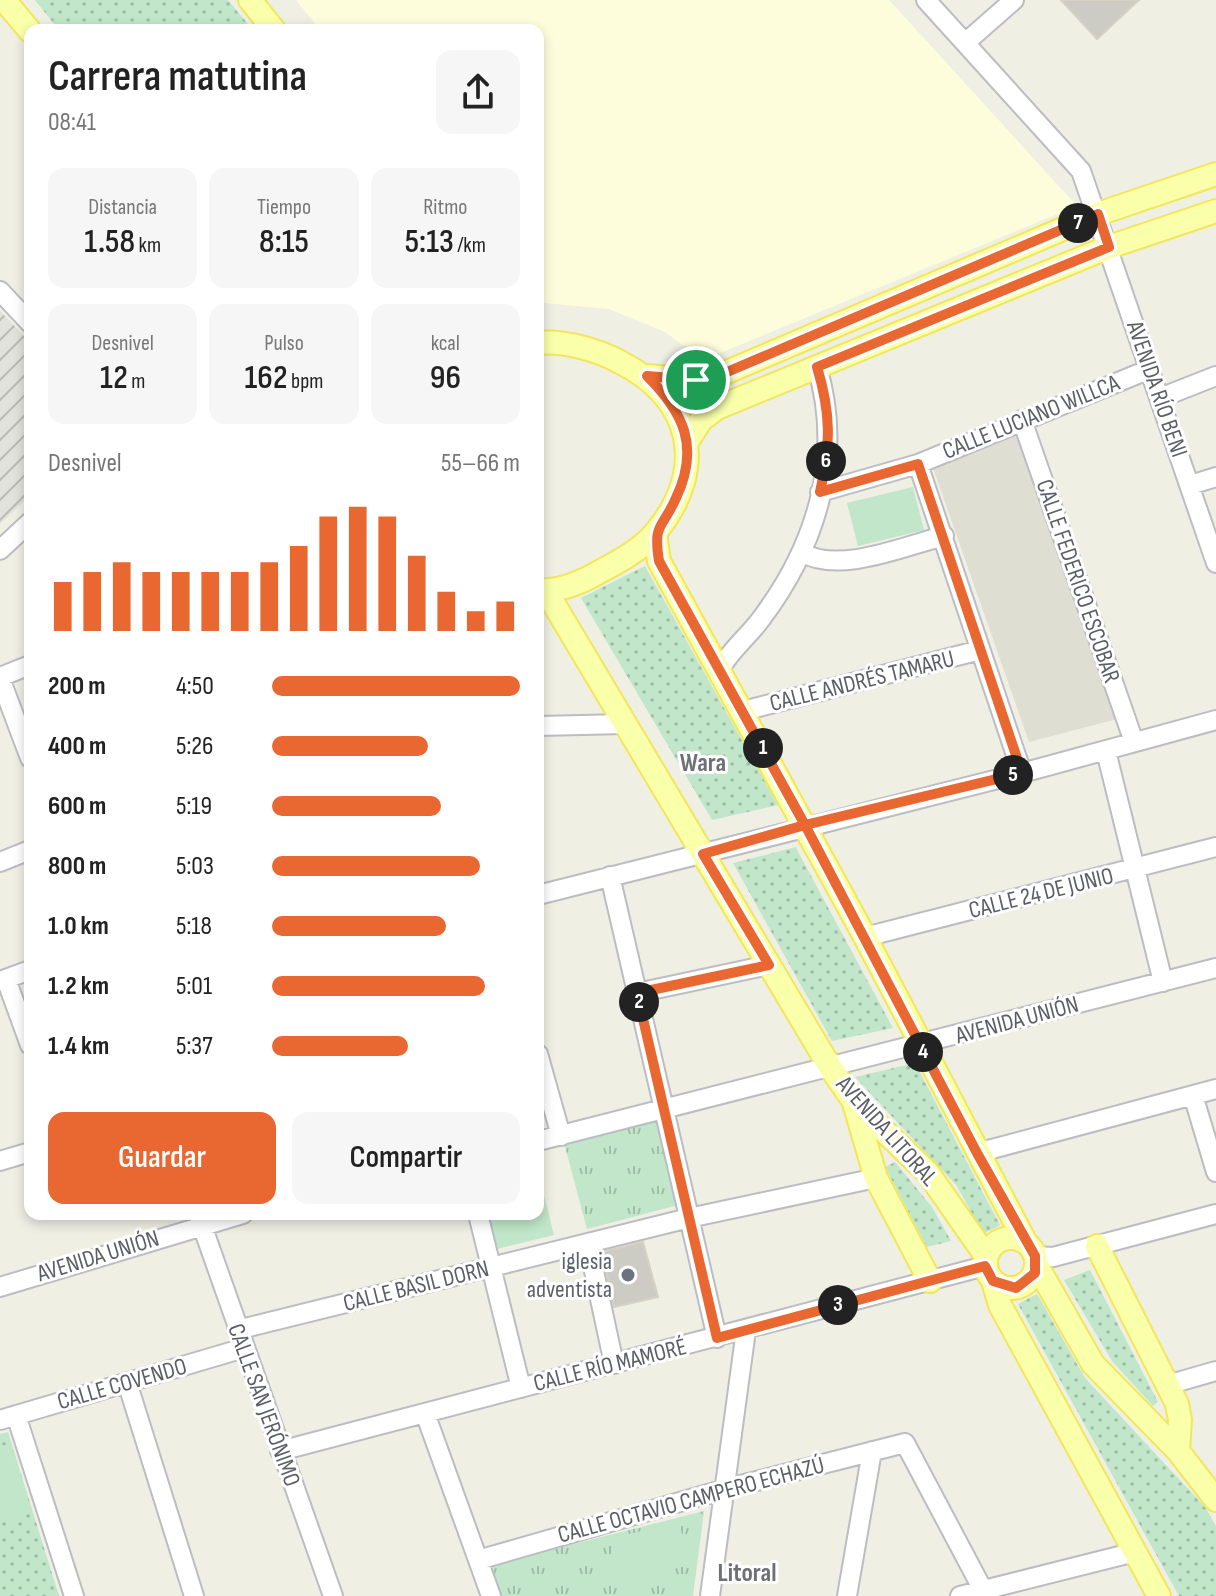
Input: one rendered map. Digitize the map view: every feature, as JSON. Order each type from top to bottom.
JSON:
[{"type":"main road","points":[[4,0],[24,24]]},
{"type":"main road","points":[[250,0],[269,24]]},
{"type":"main road","points":[[647,376],[696,380],[720,375],[1098,214],[1216,174]]},
{"type":"main road","points":[[687,442],[701,420],[717,408],[1109,247],[1216,211]]},
{"type":"main road","points":[[544,342],[601,352],[647,376],[681,416],[687,442],[687,460],[677,498],[655,533],[627,557],[585,580],[544,590]]},
{"type":"main road","points":[[655,533],[659,561],[805,825],[977,1153],[1093,1364],[1178,1451],[1216,1500]]},
{"type":"main road","name":"AVENIDA LITORAL","points":[[544,594],[830,1067],[854,1102],[928,1173],[988,1268],[1000,1305],[1159,1596]]},
{"type":"main road","points":[[854,1102],[876,1178],[930,1281]]},
{"type":"main road","points":[[1002,1239],[1019,1239],[1032,1255],[1035,1273],[1024,1285],[1008,1288],[988,1268],[1002,1239]]},
{"type":"main road","points":[[1097,1246],[1167,1385],[1180,1420],[1178,1451]]},
{"type":"street","name":"AVENIDA RÍO BENI","points":[[926,0],[1081,171],[1216,563]]},
{"type":"street","points":[[965,43],[1014,0]]},
{"type":"street","points":[[0,291],[24,317]]},
{"type":"street","points":[[719,671],[729,653],[759,622],[803,553],[820,492],[829,432],[828,404],[817,367]]},
{"type":"street","name":"CALLE LUCIANO WILLCA","points":[[820,492],[918,464],[1150,369]]},
{"type":"street","points":[[1160,398],[1216,376]]},
{"type":"street","name":"CALLE FEDERICO ESCOBAR","points":[[1022,420],[1134,742]]},
{"type":"street","points":[[918,464],[1022,773]]},
{"type":"street","points":[[1190,485],[1216,477]]},
{"type":"street","points":[[0,550],[24,528]]},
{"type":"street","points":[[803,553],[817,561],[841,562],[944,536]]},
{"type":"street","name":"CALLE ANDRÉS TAMARU","points":[[743,711],[980,650]]},
{"type":"street","points":[[24,668],[0,678],[24,742]]},
{"type":"street","points":[[544,893],[805,825],[1022,773],[1216,720]]},
{"type":"street","points":[[544,726],[625,724]]},
{"type":"street","points":[[1106,751],[1163,982]]},
{"type":"street","name":"CALLE 24 DE JUNIO","points":[[865,937],[1216,847]]},
{"type":"street","points":[[0,862],[24,852]]},
{"type":"street","points":[[610,876],[717,1338]]},
{"type":"street","points":[[637,993],[769,965]]},
{"type":"street","name":"AVENIDA UNIÓN","points":[[544,1140],[1216,968]]},
{"type":"street","points":[[24,972],[3,980],[24,1031]]},
{"type":"street","points":[[544,1075],[561,1136]]},
{"type":"street","points":[[977,1153],[1216,1089]]},
{"type":"street","points":[[1193,1095],[1216,1172]]},
{"type":"street","points":[[0,1161],[24,1154]]},
{"type":"street","name":"CALLE BASIL DORN","points":[[237,1330],[689,1218],[876,1178]]},
{"type":"street","points":[[1032,1255],[1053,1257],[1216,1214]]},
{"type":"street","name":"AVENIDA UNIÓN","points":[[0,1287],[197,1220]]},
{"type":"street","name":"CALLE SAN JERÓNIMO","points":[[200,1220],[333,1596]]},
{"type":"street","points":[[479,1220],[521,1388]]},
{"type":"street","points":[[588,1243],[614,1364]]},
{"type":"street","name":"CALLE RÍO MAMORÉ","points":[[280,1451],[988,1268]]},
{"type":"street","points":[[710,1596],[746,1330]]},
{"type":"street","name":"CALLE COVENDO","points":[[8,1418],[244,1348]]},
{"type":"street","points":[[1167,1385],[1216,1371]]},
{"type":"street","points":[[127,1382],[194,1596]]},
{"type":"street","points":[[425,1413],[491,1596]]},
{"type":"street","points":[[8,1418],[74,1596]]},
{"type":"street","name":"CALLE OCTAVIO CAMPERO ECHAZÚ","points":[[478,1560],[725,1489],[905,1443],[983,1590]]},
{"type":"street","points":[[847,1596],[872,1451]]},
{"type":"street","points":[[960,1596],[1135,1552]]},
{"type":"shaded area","points":[[296,0],[889,0],[1077,206],[703,360],[665,332],[609,309],[544,303],[544,24],[315,24]]},
{"type":"shaded area","points":[[0,311],[24,336],[24,502],[0,524]]},
{"type":"shaded area","points":[[1017,429],[1117,719],[1029,742],[932,465]]},
{"type":"green space","points":[[35,0],[228,0],[248,24],[54,24]]},
{"type":"green space","points":[[913,487],[924,530],[858,546],[847,503]]},
{"type":"green space","points":[[645,566],[778,805],[712,820],[581,598]]},
{"type":"green space","points":[[796,847],[893,1028],[832,1041],[733,863]]},
{"type":"green space","points":[[915,1063],[1000,1225],[983,1234],[957,1186],[855,1077]]},
{"type":"green space","points":[[657,1114],[682,1204],[587,1229],[563,1139]]},
{"type":"green space","points":[[895,1162],[932,1207],[951,1241],[927,1247],[885,1167]]},
{"type":"green space","points":[[544,1195],[554,1235],[493,1250],[486,1220],[544,1220]]},
{"type":"green space","points":[[1090,1270],[1158,1402],[1153,1406],[1112,1361],[1064,1280]]},
{"type":"green space","points":[[1037,1294],[1085,1378],[1205,1507],[1216,1526],[1216,1596],[1179,1596],[1018,1304]]},
{"type":"green space","points":[[8,1432],[59,1596],[0,1596],[0,1434]]},
{"type":"green space","points":[[11,1443],[32,1512],[0,1522],[0,1447]]},
{"type":"green space","points":[[704,1511],[693,1596],[502,1596],[491,1565]]},
{"type":"green space","points":[[679,1522],[690,1565],[620,1582],[609,1539]]},
{"type":"building","points":[[1061,0],[1139,0],[1097,39]]},
{"type":"building","name":"iglesia adventista","points":[[643,1242],[658,1297],[614,1307],[602,1252]]},
{"type":"place","name":"iglesia adventista","points":[[628,1275]]},
{"type":"district","name":"Wara","points":[[703,763]]},
{"type":"district","name":"Litoral","points":[[747,1573]]},
{"type":"route","points":[[696,380],[647,376],[681,416],[687,442],[687,460],[677,498],[655,533],[659,561],[805,825],[703,854],[769,965],[637,993],[717,1338],[985,1266],[993,1281],[1000,1286],[1016,1288],[1024,1285],[1035,1273],[1032,1249],[977,1153],[805,825],[1022,773],[918,464],[820,492],[829,432],[828,404],[817,367],[1109,247],[1098,214],[720,375],[696,380]]}]
